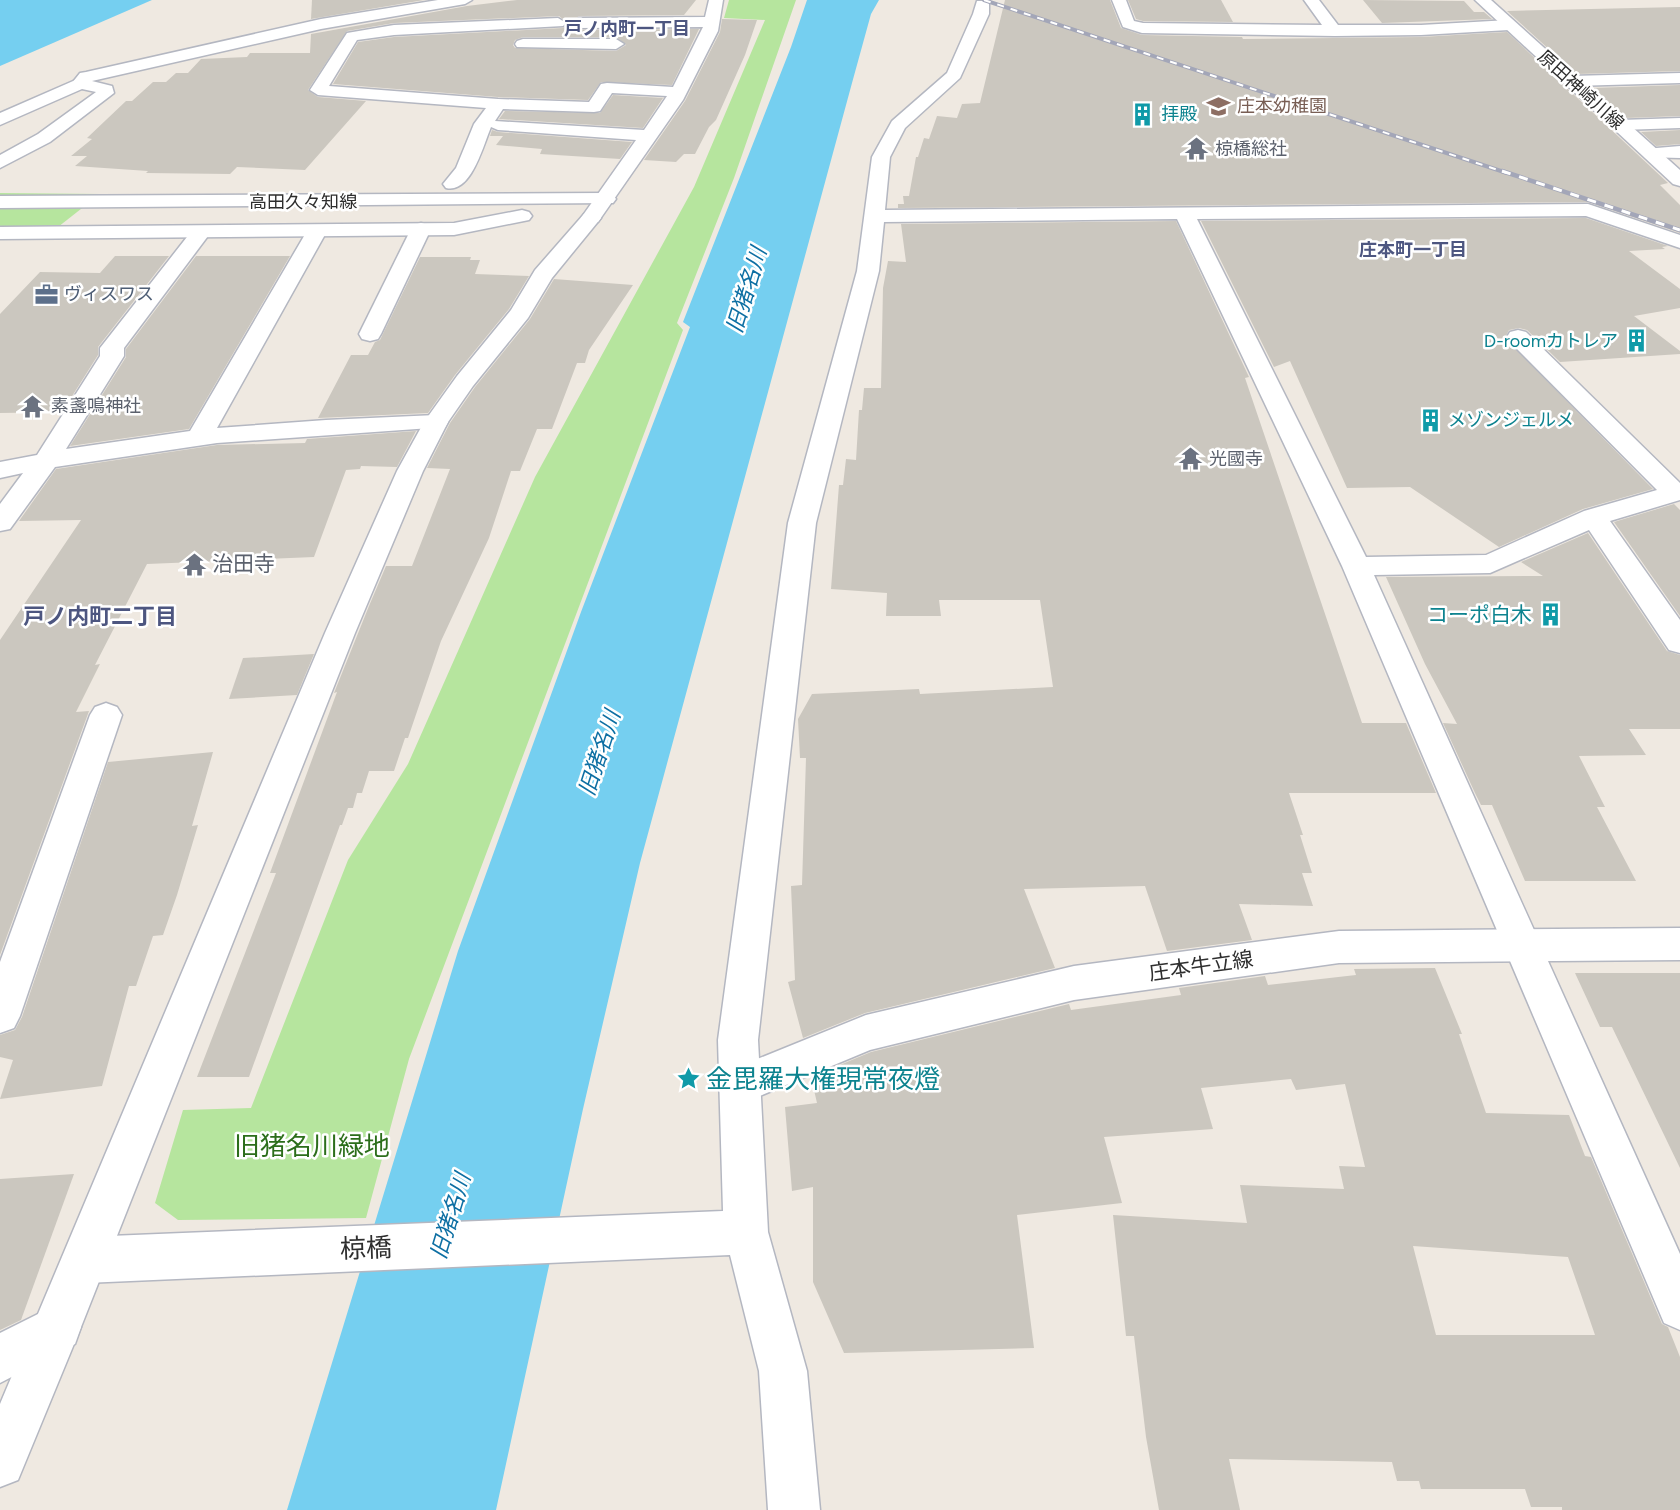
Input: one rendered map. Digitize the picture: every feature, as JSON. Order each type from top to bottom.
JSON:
[{"type":"street","points":[[0,1462],[58,1327],[340,633],[410,471],[436,422],[465,381],[520,313],[543,275],[598,209],[678,92],[710,31],[716,0]]},
{"type":"street","points":[[1119,0],[1128,24],[1142,28],[1206,27],[1335,31],[1421,30],[1509,25]]},
{"type":"street","points":[[1311,0],[1335,31]]},
{"type":"street","name":"原田神崎川線","points":[[1482,0],[1680,180]]},
{"type":"street","points":[[0,120],[80,83],[86,77],[239,42],[322,31],[457,1]]},
{"type":"street","points":[[794,1510],[783,1371],[746,1232],[738,1086],[738,1040],[802,523],[868,271],[881,157],[898,125],[954,75],[981,14],[982,4]]},
{"type":"street","points":[[558,5],[556,13],[558,23]]},
{"type":"street","points":[[678,92],[607,88],[594,107],[498,104],[318,90],[352,36],[394,30],[558,23],[712,22]]},
{"type":"street","points":[[322,31],[352,36],[476,43]]},
{"type":"street","points":[[512,44],[616,44]]},
{"type":"street","points":[[1572,81],[1680,78]]},
{"type":"street","points":[[0,162],[44,138],[106,93],[106,90],[101,87],[80,83]]},
{"type":"street","points":[[453,184],[465,169],[483,124],[498,104]]},
{"type":"street","points":[[1621,125],[1680,123]]},
{"type":"street","points":[[483,124],[649,136]]},
{"type":"street","points":[[1651,153],[1680,152]]},
{"type":"street","points":[[0,185],[453,184],[480,201]]},
{"type":"street","name":"高田久々知線","points":[[0,217],[108,210],[480,201],[598,209]]},
{"type":"street","name":"高田久々知線","points":[[0,202],[108,210],[522,216],[598,209]]},
{"type":"street","points":[[876,216],[1588,210],[1680,242]]},
{"type":"street","points":[[1184,214],[1356,566],[1680,1307]]},
{"type":"street","points":[[0,233],[454,229],[522,216]]},
{"type":"street","points":[[370,334],[422,230]]},
{"type":"street","points":[[199,438],[317,231]]},
{"type":"street","points":[[0,523],[47,459],[112,356],[112,348],[201,232]]},
{"type":"street","points":[[1356,566],[1490,564],[1594,517],[1677,491],[1518,338]]},
{"type":"street","points":[[0,470],[47,459],[199,438],[332,426],[436,422]]},
{"type":"street","points":[[1594,517],[1680,643]]},
{"type":"street","points":[[0,1016],[106,715]]},
{"type":"street","name":"庄本牛立線","points":[[738,1086],[866,1034],[1074,983],[1339,947],[1680,944]]},
{"type":"street","name":"椋橋","points":[[85,1260],[746,1232]]},
{"type":"street","points":[[0,1359],[58,1327]]},
{"type":"green space","name":"旧猪名川緑地","points":[[729,0],[796,0],[734,178],[677,323],[683,330],[409,1059],[366,1218],[178,1220],[155,1203],[183,1110],[251,1108],[348,860],[408,764],[535,477],[694,187],[765,20],[724,18]]},
{"type":"green space","points":[[0,193],[100,194],[58,227],[0,227]]},
{"type":"water","points":[[0,0],[152,0],[0,66]]},
{"type":"water","name":"旧猪名川","points":[[807,0],[879,0],[871,14],[640,863],[583,1109],[496,1510],[287,1510],[458,951],[581,612],[690,327],[683,322],[791,47]]},
{"type":"building","points":[[312,0],[424,0],[311,19]]},
{"type":"building","points":[[517,0],[696,0],[684,15],[579,16],[569,24],[579,30],[699,29],[672,85],[601,82],[588,100],[498,97],[333,84],[358,42],[394,37],[563,28],[568,23],[559,16],[394,23],[347,31],[308,90],[318,97],[366,101],[305,170],[237,167],[230,174],[146,173],[148,171],[75,166],[87,156],[71,156],[92,139],[87,138],[126,101],[132,101],[153,82],[166,82],[176,73],[188,73],[201,59],[247,57],[250,53],[310,53],[311,34],[467,6]],"holes":[[[523,37],[616,37],[626,45],[616,51],[515,48],[513,45],[515,40]]]},
{"type":"building","points":[[1005,0],[1110,0],[1121,28],[1142,35],[1242,37],[1243,39],[1421,37],[1507,32],[1668,183],[1660,185],[1680,205],[1680,233],[1588,202],[898,208],[898,204],[904,204],[903,196],[909,196],[916,157],[918,157],[924,138],[929,139],[937,116],[957,118],[962,104],[980,103]]},
{"type":"building","points":[[1128,0],[1221,0],[1233,22],[1143,21],[1136,19]]},
{"type":"building","points":[[1363,0],[1464,1],[1474,12],[1484,12],[1492,19],[1382,23]]},
{"type":"building","points":[[1680,7],[1680,71],[1576,74],[1507,11]]},
{"type":"building","points":[[722,19],[757,20],[745,55],[716,120],[709,127],[695,154],[684,154],[676,162],[644,160],[685,101],[720,32]]},
{"type":"building","points":[[1680,85],[1680,116],[1625,118],[1592,88]]},
{"type":"building","points":[[613,95],[663,98],[643,128],[499,119],[505,111],[600,113]]},
{"type":"building","points":[[492,130],[632,142],[620,159],[540,154],[542,149],[496,145],[503,136],[490,136]]},
{"type":"building","points":[[1680,130],[1680,144],[1656,146],[1641,132]]},
{"type":"building","points":[[1586,218],[1668,246],[1662,247],[1665,249],[1629,251],[1680,289],[1680,308],[1634,316],[1680,351],[1680,354],[1560,362],[1527,330],[1519,328],[1509,330],[1505,338],[1653,489],[1583,509],[1499,547],[1410,487],[1347,488],[1290,361],[1274,367],[1201,221]]},
{"type":"building","points":[[1176,221],[1249,377],[1245,378],[1362,723],[1406,723],[1436,793],[1289,793],[1303,835],[1300,835],[1312,873],[1302,873],[1313,906],[1239,904],[1252,940],[1167,951],[1145,886],[1024,889],[1055,968],[865,1013],[803,1038],[788,982],[795,980],[791,886],[802,885],[806,758],[800,758],[798,719],[812,694],[919,689],[920,694],[1053,687],[1040,600],[939,600],[941,616],[886,616],[887,593],[831,589],[839,485],[843,485],[846,459],[856,460],[859,410],[862,410],[864,388],[881,388],[883,288],[888,261],[906,262],[901,224]]},
{"type":"building","points":[[115,256],[169,256],[98,347],[98,355],[62,412],[0,413],[0,314],[40,272],[100,273]]},
{"type":"building","points":[[196,256],[290,256],[189,429],[70,446],[126,357],[126,349]]},
{"type":"building","points":[[420,257],[471,257],[470,260],[480,260],[475,274],[529,276],[509,309],[455,375],[428,413],[318,418],[351,355],[368,355],[375,342],[380,340]]},
{"type":"building","points":[[554,279],[633,285],[589,350],[585,363],[577,363],[552,429],[537,429],[520,471],[511,471],[489,538],[441,641],[408,738],[405,738],[394,771],[369,771],[362,793],[357,793],[353,808],[348,808],[342,825],[340,825],[249,1077],[197,1077],[276,873],[270,873],[337,692],[334,693],[369,606],[386,566],[412,566],[450,469],[427,468],[450,423],[475,387],[530,319]]},
{"type":"building","points":[[416,431],[397,467],[361,466],[360,469],[346,470],[314,557],[147,564],[95,665],[100,664],[76,712],[89,711],[0,955],[0,640],[81,520],[19,521],[56,469],[217,445],[305,443],[307,439]]},
{"type":"building","points":[[1674,504],[1680,510],[1680,616],[1614,522]]},
{"type":"building","points":[[1588,533],[1667,651],[1680,655],[1680,729],[1629,729],[1646,755],[1579,756],[1605,807],[1597,807],[1636,881],[1525,881],[1492,805],[1481,805],[1475,793],[1443,723],[1457,724],[1425,664],[1386,577],[1543,576],[1521,562]]},
{"type":"building","points":[[314,654],[297,695],[229,699],[243,658]]},
{"type":"building","points":[[213,752],[192,826],[198,825],[177,895],[163,935],[153,936],[136,986],[129,986],[102,1086],[0,1099],[13,1060],[0,1057],[0,1035],[15,1030],[22,1017],[108,762]]},
{"type":"building","points":[[1435,968],[1462,1034],[1459,1034],[1486,1113],[1569,1115],[1585,1156],[1591,1157],[1662,1324],[1668,1327],[1680,1357],[1680,1510],[1562,1510],[1562,1507],[1531,1507],[1525,1489],[1421,1489],[1419,1481],[1397,1481],[1392,1462],[1229,1459],[1240,1510],[1159,1510],[1146,1437],[1134,1336],[1126,1336],[1113,1215],[1247,1223],[1240,1185],[1344,1189],[1339,1166],[1365,1167],[1345,1084],[1296,1090],[1291,1079],[1201,1088],[1213,1129],[1104,1137],[1122,1203],[1017,1215],[1034,1348],[844,1353],[813,1282],[813,1187],[792,1191],[785,1107],[817,1103],[811,1077],[871,1052],[1069,1004],[1071,1010],[1181,995],[1179,988],[1265,976],[1268,985],[1356,975],[1354,969]],"holes":[[[1413,1246],[1568,1257],[1595,1335],[1436,1335]]]},
{"type":"building","points":[[1575,973],[1680,973],[1680,1168],[1612,1027],[1600,1027]]},
{"type":"building","points":[[74,1174],[21,1320],[0,1330],[0,1179]]},
{"type":"railway","points":[[984,0],[1507,173]]},
{"type":"railway","points":[[1502,171],[1680,230]]},
{"type":"place","name":"庄本幼稚園","points":[[1219,106]]},
{"type":"place","name":"拝殿","points":[[1143,114]]},
{"type":"place","name":"椋橋総社","points":[[1197,149]]},
{"type":"place","name":"ヴィスワス","points":[[46,294]]},
{"type":"place","name":"D-roomカトレア","points":[[1636,341]]},
{"type":"place","name":"素盞鳴神社","points":[[33,406]]},
{"type":"place","name":"メゾンジェルメ","points":[[1430,420]]},
{"type":"place","name":"光國寺","points":[[1191,459]]},
{"type":"place","name":"治田寺","points":[[194,564]]},
{"type":"place","name":"コーポ白木","points":[[1550,615]]},
{"type":"place","name":"金毘羅大権現常夜燈","points":[[688,1079]]},
{"type":"district","name":"戸ノ内町一丁目","points":[[627,29]]},
{"type":"district","name":"庄本町一丁目","points":[[1413,250]]},
{"type":"district","name":"戸ノ内町二丁目","points":[[100,616]]}]
